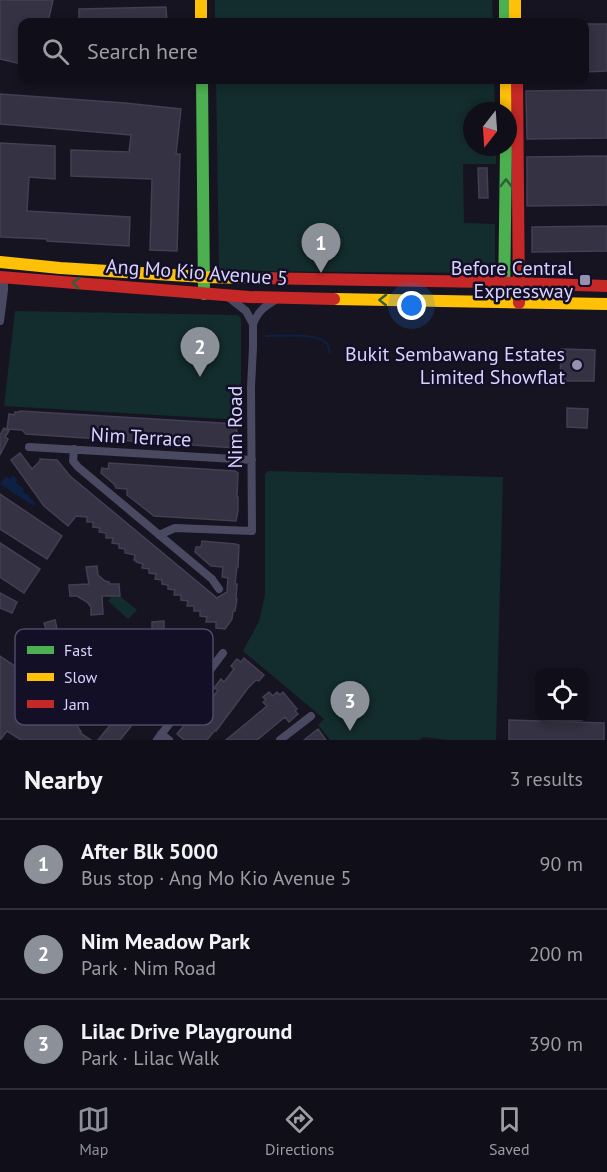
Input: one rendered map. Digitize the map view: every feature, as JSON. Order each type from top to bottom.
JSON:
[{"type":"main road","points":[[201,0],[201,18]]},
{"type":"main road","points":[[505,0],[505,18]]},
{"type":"main road","points":[[515,0],[515,18]]},
{"type":"main road","points":[[201,84],[204,294]]},
{"type":"main road","points":[[506,84],[506,102]]},
{"type":"main road","points":[[517,84],[519,303]]},
{"type":"main road","points":[[504,302],[506,156]]},
{"type":"main road","points":[[519,260],[537,284]]},
{"type":"main road","name":"Ang Mo Kio Avenue 5","points":[[0,262],[204,277],[607,286]]},
{"type":"main road","name":"Ang Mo Kio Avenue 5","points":[[2,277],[226,296],[607,304]]},
{"type":"main road","points":[[486,302],[487,282]]},
{"type":"street","points":[[0,321],[4,290],[2,277]]},
{"type":"street","points":[[226,296],[246,311],[253,324]]},
{"type":"street","points":[[253,324],[258,313],[280,297]]},
{"type":"street","name":"Nim Road","points":[[159,535],[175,528],[252,531],[250,387],[253,324]]},
{"type":"street","name":"Nim Terrace","points":[[29,447],[252,460]]},
{"type":"street","points":[[74,449],[73,461],[78,467],[212,579],[219,590]]},
{"type":"street","points":[[213,666],[223,652]]},
{"type":"street","points":[[280,740],[311,716]]},
{"type":"street","points":[[162,738],[171,725]]},
{"type":"green space","points":[[215,0],[492,0],[493,18],[215,18]]},
{"type":"green space","points":[[216,84],[494,84],[495,102],[463,102],[463,156],[496,156],[496,164],[463,164],[464,223],[495,224],[495,273],[219,271]]},
{"type":"green space","points":[[15,311],[238,315],[241,318],[241,420],[4,406]]},
{"type":"green space","points":[[268,471],[503,477],[496,740],[448,740],[424,737],[418,740],[330,740],[318,725],[324,719],[243,651],[259,621],[265,595],[265,474]]},
{"type":"green space","points":[[112,596],[120,596],[137,610],[128,619],[108,601]]},
{"type":"water","points":[[13,475],[17,480],[16,483],[24,489],[23,492],[35,503],[34,506],[0,484],[6,476],[10,479]]},
{"type":"building","points":[[0,0],[53,0],[49,18],[18,18],[18,63],[0,59]]},
{"type":"building","points":[[166,7],[167,18],[79,18],[79,9]]},
{"type":"building","points":[[589,24],[607,24],[607,71],[589,72]]},
{"type":"building","points":[[607,90],[607,138],[527,139],[526,91]]},
{"type":"building","points":[[0,94],[181,109],[176,154],[180,154],[177,251],[150,250],[152,179],[71,176],[71,150],[129,152],[131,135],[0,124]]},
{"type":"building","points":[[0,143],[55,146],[55,179],[29,177],[27,211],[130,217],[129,246],[0,237]]},
{"type":"building","points":[[607,156],[607,205],[527,206],[527,157]]},
{"type":"building","points":[[478,168],[487,168],[488,198],[479,198]]},
{"type":"building","points":[[607,226],[607,251],[532,252],[532,227]]},
{"type":"building","name":"Bukit Sembawang Estates Limited Showflat","points":[[561,349],[595,350],[594,381],[560,381]]},
{"type":"building","points":[[567,408],[588,409],[587,428],[567,427]]},
{"type":"building","points":[[15,412],[237,424],[236,448],[26,434],[22,430],[7,429],[9,414],[14,415]]},
{"type":"building","points":[[4,428],[9,431],[5,437],[8,439],[0,455],[0,435]]},
{"type":"building","points":[[20,453],[32,469],[40,459],[57,460],[70,476],[217,598],[227,592],[228,578],[222,577],[223,567],[211,566],[195,552],[196,547],[201,547],[202,541],[239,545],[235,611],[225,629],[216,628],[216,622],[206,622],[207,617],[200,616],[200,611],[194,611],[194,606],[187,606],[188,601],[181,600],[181,595],[174,595],[175,590],[168,589],[168,585],[162,584],[162,580],[155,579],[156,574],[149,573],[149,569],[142,568],[143,564],[134,560],[135,555],[125,553],[125,549],[119,548],[119,544],[112,543],[113,538],[106,538],[106,533],[99,532],[100,528],[93,527],[93,522],[87,522],[87,517],[76,516],[68,526],[44,506],[11,460]]},
{"type":"building","points":[[109,463],[235,471],[238,473],[236,521],[154,516],[127,495],[127,489],[116,488],[101,473],[102,468],[108,469]]},
{"type":"building","points":[[0,494],[62,536],[47,559],[0,529]]},
{"type":"building","points":[[0,543],[40,569],[24,593],[0,577]]},
{"type":"building","points":[[97,566],[98,575],[105,581],[110,584],[119,584],[120,596],[102,596],[103,614],[91,615],[91,607],[87,602],[77,596],[70,596],[69,585],[89,584],[86,567]]},
{"type":"building","points":[[0,593],[17,602],[12,613],[0,608]]},
{"type":"building","points":[[55,620],[57,629],[46,629],[44,623]]},
{"type":"building","points":[[164,621],[164,629],[152,629],[152,622]]},
{"type":"building","points":[[0,656],[15,666],[15,725],[77,725],[80,733],[91,740],[21,740],[7,731],[0,740]]},
{"type":"building","points":[[244,658],[264,675],[248,688],[207,740],[184,740],[177,734],[184,725],[213,725],[213,697],[218,690],[214,688],[221,679],[224,682],[234,669],[231,666],[237,659],[241,662]]},
{"type":"building","points":[[269,692],[273,696],[277,692],[280,695],[283,692],[297,709],[295,711],[298,714],[289,722],[285,717],[257,740],[226,740],[267,706],[263,702],[266,700],[263,697]]},
{"type":"building","points":[[509,720],[604,723],[604,740],[509,740]]},
{"type":"building","points":[[110,725],[132,725],[120,740],[98,740]]},
{"type":"building","points":[[318,729],[326,740],[304,740]]},
{"type":"waterway","points":[[266,336],[316,338],[327,344],[330,353]]},
{"type":"traffic: fast","points":[[505,0],[505,18]]},
{"type":"traffic: fast","points":[[202,84],[204,294]]},
{"type":"traffic: fast","points":[[504,302],[506,156]]},
{"type":"traffic: slow","points":[[201,0],[201,18]]},
{"type":"traffic: slow","points":[[515,0],[515,18]]},
{"type":"traffic: slow","points":[[506,84],[506,102]]},
{"type":"traffic: slow","points":[[0,262],[60,268],[249,278]]},
{"type":"traffic: slow","points":[[334,299],[607,304]]},
{"type":"traffic: jam","points":[[517,84],[519,303]]},
{"type":"traffic: jam","points":[[0,277],[249,297],[334,299]]},
{"type":"traffic: jam","points":[[249,278],[607,286]]},
{"type":"place","name":"After Blk 5000","points":[[321,273]]},
{"type":"place","name":"Before Central Expressway","points":[[585,280]]},
{"type":"place","name":"Bukit Sembawang Estates Limited Showflat","points":[[577,365]]},
{"type":"place","name":"Nim Meadow Park","points":[[200,377]]},
{"type":"place","name":"Lilac Drive Playground","points":[[350,731]]}]
